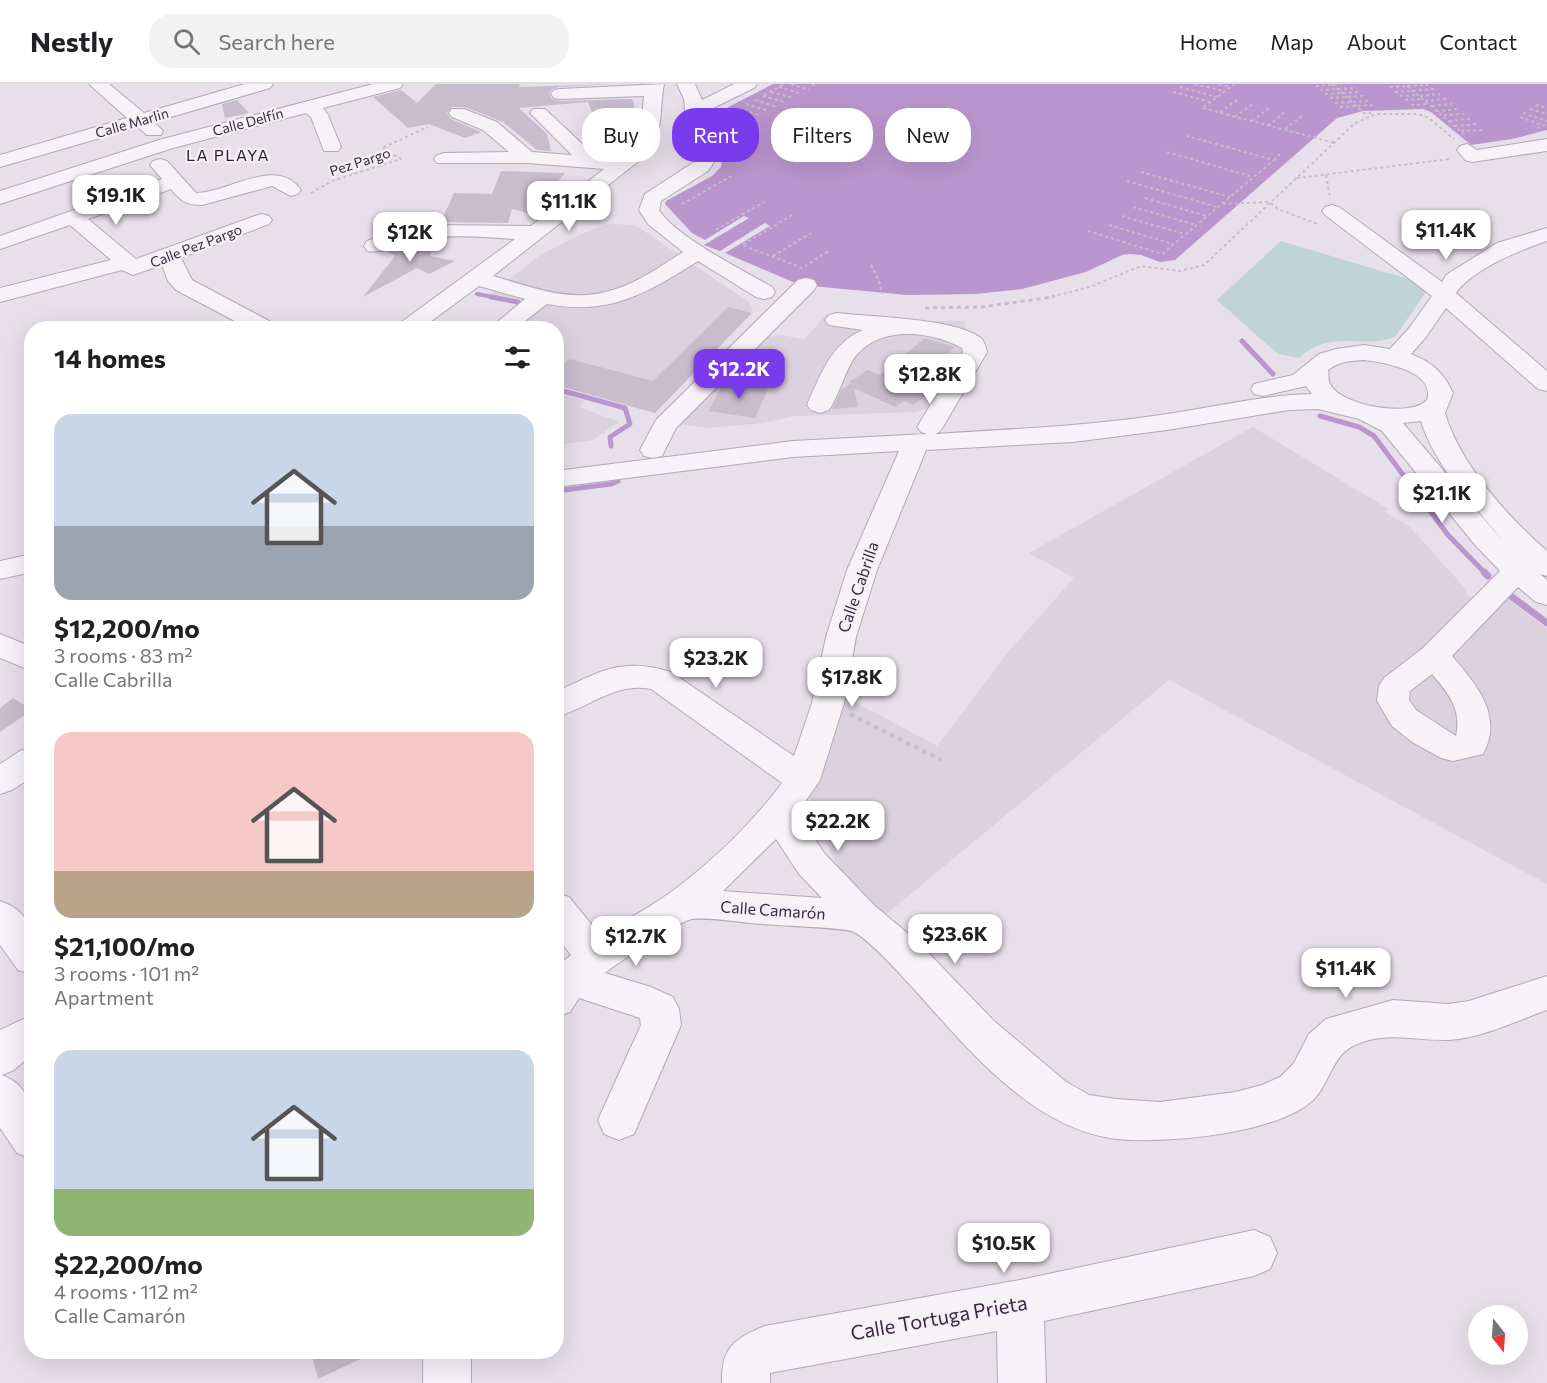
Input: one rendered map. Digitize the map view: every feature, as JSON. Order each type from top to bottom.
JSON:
[{"type":"street","points":[[98,84],[142,120],[166,144]]},
{"type":"street","name":"Calle Delfín","points":[[0,198],[166,144],[394,84]]},
{"type":"street","points":[[686,84],[693,99],[694,108]]},
{"type":"street","name":"Calle Marlin","points":[[0,161],[254,85]]},
{"type":"street","points":[[418,321],[536,233],[622,165],[637,153],[649,136],[654,120],[651,86],[560,94]]},
{"type":"street","points":[[704,108],[755,93]]},
{"type":"street","points":[[309,105],[319,115],[332,147]]},
{"type":"street","points":[[458,113],[490,126],[526,157]]},
{"type":"street","points":[[539,113],[591,163]]},
{"type":"street","points":[[1468,147],[1506,147],[1545,132]]},
{"type":"street","points":[[1468,147],[1547,145]]},
{"type":"street","points":[[147,150],[188,198],[195,200],[272,180],[280,182],[291,190]]},
{"type":"street","points":[[444,159],[526,157],[622,165]]},
{"type":"street","points":[[704,162],[701,167],[652,198],[649,205],[651,214],[663,228],[764,292]]},
{"type":"street","points":[[0,243],[175,181]]},
{"type":"street","points":[[1332,211],[1444,294],[1547,384]]},
{"type":"street","points":[[74,217],[112,248],[127,265]]},
{"type":"street","name":"Calle Pez Pargo","points":[[0,295],[127,265],[136,268],[170,257],[262,220]]},
{"type":"street","points":[[375,246],[391,239],[427,232],[536,233]]},
{"type":"street","points":[[1395,357],[1418,332],[1454,280],[1505,248],[1547,234]]},
{"type":"street","points":[[476,278],[522,313],[569,302],[611,298],[631,291],[698,252]]},
{"type":"street","points":[[170,257],[179,281],[184,285],[252,321]]},
{"type":"street","points":[[653,450],[665,425],[806,285]]},
{"type":"street","points":[[837,320],[916,318]]},
{"type":"street","points":[[820,405],[839,363],[854,342],[916,318]]},
{"type":"street","name":"Calle Cabrilla","points":[[574,979],[684,903],[731,862],[777,814],[803,780],[828,703],[841,636],[862,570],[923,435],[975,352],[973,344],[916,318]]},
{"type":"street","points":[[564,478],[757,453],[1159,407],[1289,383],[1307,376],[1325,359],[1341,353],[1361,352],[1395,357],[1426,372],[1438,385],[1441,398],[1433,409],[1425,413],[1402,417],[1356,411],[1323,392],[1315,380],[1316,368]]},
{"type":"street","points":[[564,461],[793,433],[1073,434],[1167,422],[1289,402],[1318,401],[1383,421],[1401,434],[1478,533],[1516,571],[1547,595]]},
{"type":"street","points":[[1433,409],[1438,435],[1494,514],[1526,549],[1547,567]]},
{"type":"street","points":[[0,570],[24,564]]},
{"type":"street","points":[[1434,656],[1516,571]]},
{"type":"street","points":[[0,590],[24,585]]},
{"type":"street","points":[[564,702],[610,680],[635,675],[660,680],[803,780]]},
{"type":"street","name":"Calle Camarón","points":[[777,814],[812,864],[862,917],[904,952],[980,1034],[1050,1095],[1083,1113],[1116,1119],[1160,1122],[1210,1116],[1268,1103],[1295,1090],[1309,1076],[1323,1047],[1340,1032],[1393,1018],[1448,1022],[1469,1019],[1547,993]]},
{"type":"street","name":"Calle Camarón","points":[[684,903],[862,917]]},
{"type":"street","points":[[0,916],[24,947]]},
{"type":"street","points":[[564,940],[574,979],[651,1004],[659,1009],[661,1025],[619,1120]]},
{"type":"street","points":[[0,1057],[14,1043],[24,1037]]},
{"type":"street","points":[[0,1093],[24,1128]]},
{"type":"street","name":"Calle Tortuga Prieta","points":[[755,1366],[1020,1303],[1254,1252]]},
{"type":"street","points":[[1020,1303],[1022,1383]]},
{"type":"street","points":[[447,1359],[447,1383]]},
{"type":"path","points":[[791,84],[810,90]]},
{"type":"path","points":[[812,84],[817,86]]},
{"type":"path","points":[[1195,84],[1225,92]]},
{"type":"path","points":[[1219,84],[1231,87]]},
{"type":"path","points":[[1235,84],[1202,108],[1335,143]]},
{"type":"path","points":[[1332,84],[1364,113],[1423,116],[1468,147]]},
{"type":"path","points":[[1316,86],[1341,84]]},
{"type":"path","points":[[1390,87],[1428,85]]},
{"type":"path","points":[[1407,86],[1461,131],[1468,147]]},
{"type":"path","points":[[779,87],[802,94]]},
{"type":"path","points":[[1180,87],[1218,97]]},
{"type":"path","points":[[1320,90],[1354,88]]},
{"type":"path","points":[[1395,92],[1435,90]]},
{"type":"path","points":[[771,91],[793,98]]},
{"type":"path","points":[[1325,94],[1359,92]]},
{"type":"path","points":[[755,93],[785,102]]},
{"type":"path","points":[[755,93],[777,107]]},
{"type":"path","points":[[1173,93],[1210,102]]},
{"type":"path","points":[[1400,96],[1440,94]]},
{"type":"path","points":[[1330,98],[1364,96]]},
{"type":"path","points":[[1405,100],[1446,99]]},
{"type":"path","points":[[1219,113],[1237,100]]},
{"type":"path","points":[[1335,103],[1368,101]]},
{"type":"path","points":[[745,104],[769,111]]},
{"type":"path","points":[[1235,117],[1253,104]]},
{"type":"path","points":[[1411,105],[1452,104]]},
{"type":"path","points":[[1340,107],[1374,105]]},
{"type":"path","points":[[1536,105],[1547,108]]},
{"type":"path","points":[[1251,121],[1269,108]]},
{"type":"path","points":[[1436,111],[1458,109]]},
{"type":"path","points":[[1530,109],[1547,114]]},
{"type":"path","points":[[1268,126],[1285,112]]},
{"type":"path","points":[[1523,113],[1547,121]]},
{"type":"path","points":[[916,318],[1064,295],[1109,282],[1142,266],[1168,272],[1191,271],[1204,265],[1354,124],[1375,114]]},
{"type":"path","points":[[1442,116],[1464,114]]},
{"type":"path","points":[[1285,130],[1302,116]]},
{"type":"path","points":[[1520,117],[1545,132]]},
{"type":"path","points":[[1449,121],[1470,119]]},
{"type":"path","points":[[1455,126],[1477,124]]},
{"type":"path","name":"Pez Pargo","points":[[262,220],[332,181],[401,159],[381,148],[428,127]]},
{"type":"path","points":[[1461,131],[1484,129]]},
{"type":"path","points":[[1187,136],[1274,160]]},
{"type":"path","points":[[1295,178],[1468,147]]},
{"type":"path","points":[[1167,152],[1253,177]]},
{"type":"path","points":[[1088,231],[1162,254],[1280,154]]},
{"type":"path","points":[[1141,172],[1230,197]]},
{"type":"path","points":[[682,204],[733,175]]},
{"type":"path","points":[[1127,181],[1217,207]]},
{"type":"path","points":[[1145,198],[1206,216]]},
{"type":"path","points":[[716,230],[764,202]]},
{"type":"path","points":[[1222,204],[1269,202],[1280,210],[1319,225],[1332,211]]},
{"type":"path","points":[[1133,207],[1196,225]]},
{"type":"path","points":[[792,215],[742,245],[802,268],[830,250]]},
{"type":"path","points":[[1122,216],[1185,235]]},
{"type":"path","points":[[1109,225],[1173,244]]},
{"type":"path","points":[[772,256],[811,233]]},
{"type":"path","points":[[871,265],[879,281],[882,294]]},
{"type":"path","points":[[828,703],[941,760]]},
{"type":"shaded area","points":[[773,84],[1547,84],[1547,130],[1512,139],[1471,145],[1431,112],[1423,109],[1363,111],[1337,118],[1175,260],[1160,262],[1141,255],[1122,255],[1086,272],[1022,289],[976,294],[907,295],[812,286],[793,282],[725,253],[770,226],[765,223],[720,251],[704,245],[749,218],[744,216],[705,240],[692,233],[665,204],[666,201],[712,176],[721,167],[722,162],[759,162],[759,108],[726,108]]},
{"type":"shaded area","points":[[610,224],[635,225],[749,302],[753,310],[655,413],[564,387],[564,321],[528,321],[525,300],[490,294],[539,256],[590,230]]},
{"type":"shaded area","points":[[1281,241],[1418,282],[1426,292],[1395,337],[1370,342],[1346,341],[1323,344],[1299,358],[1278,354],[1217,300]]},
{"type":"shaded area","points":[[826,315],[895,321],[964,321],[969,346],[935,406],[916,412],[795,416],[762,423],[708,428],[680,424],[760,338],[783,335],[804,340]]},
{"type":"shaded area","points":[[564,395],[585,401],[579,407],[619,422],[593,440],[564,444]]},
{"type":"shaded area","points":[[1253,427],[1388,509],[1385,512],[1410,527],[1464,587],[1468,596],[1494,607],[1505,597],[1547,629],[1547,884],[1169,680],[884,916],[839,867],[818,829],[812,811],[810,792],[844,696],[937,746],[1009,651],[1074,578],[1029,553]]},
{"type":"building","points":[[436,84],[520,84],[519,87],[617,84],[560,87],[552,89],[549,94],[552,99],[560,101],[632,99],[634,108],[590,108],[588,102],[519,108],[547,134],[551,151],[537,150],[503,122],[465,107],[452,107],[447,113],[451,119],[481,132],[465,138],[429,124],[408,128],[373,97],[401,90],[417,103]]},
{"type":"building","points":[[237,100],[249,113],[225,118],[222,104]]},
{"type":"building","points":[[501,171],[565,173],[547,195],[562,199],[540,216],[512,209],[508,223],[441,222],[454,193],[492,194]]},
{"type":"building","points":[[421,241],[434,242],[430,256],[455,261],[429,274],[417,268],[363,297],[395,256],[387,251],[396,248],[401,250],[405,245]]},
{"type":"building","points":[[728,307],[752,313],[655,413],[564,387],[564,364],[570,359],[653,381]]},
{"type":"building","points":[[925,338],[955,347],[918,379],[937,389],[913,405],[904,401],[895,407],[854,388],[858,407],[832,409],[841,390],[852,383],[849,382],[868,370],[880,375]]},
{"type":"building","points":[[724,383],[768,389],[755,418],[708,411]]},
{"type":"building","points":[[13,698],[24,705],[24,716],[0,732],[0,708]]},
{"type":"building","points":[[313,1359],[360,1359],[318,1379]]},
{"type":"waterway","points":[[477,294],[499,298]]},
{"type":"waterway","points":[[491,297],[518,302],[521,321]]},
{"type":"waterway","points":[[1242,341],[1273,374]]},
{"type":"waterway","points":[[564,391],[625,408],[630,424],[610,437],[611,446]]},
{"type":"waterway","points":[[1320,416],[1359,427],[1374,436],[1448,535],[1485,573]]},
{"type":"waterway","points":[[564,490],[611,484],[618,481]]},
{"type":"waterway","points":[[1485,573],[1488,576]]},
{"type":"waterway","points":[[1508,594],[1547,623]]},
{"type":"district","name":"LA PLAYA","points":[[228,155]]}]
